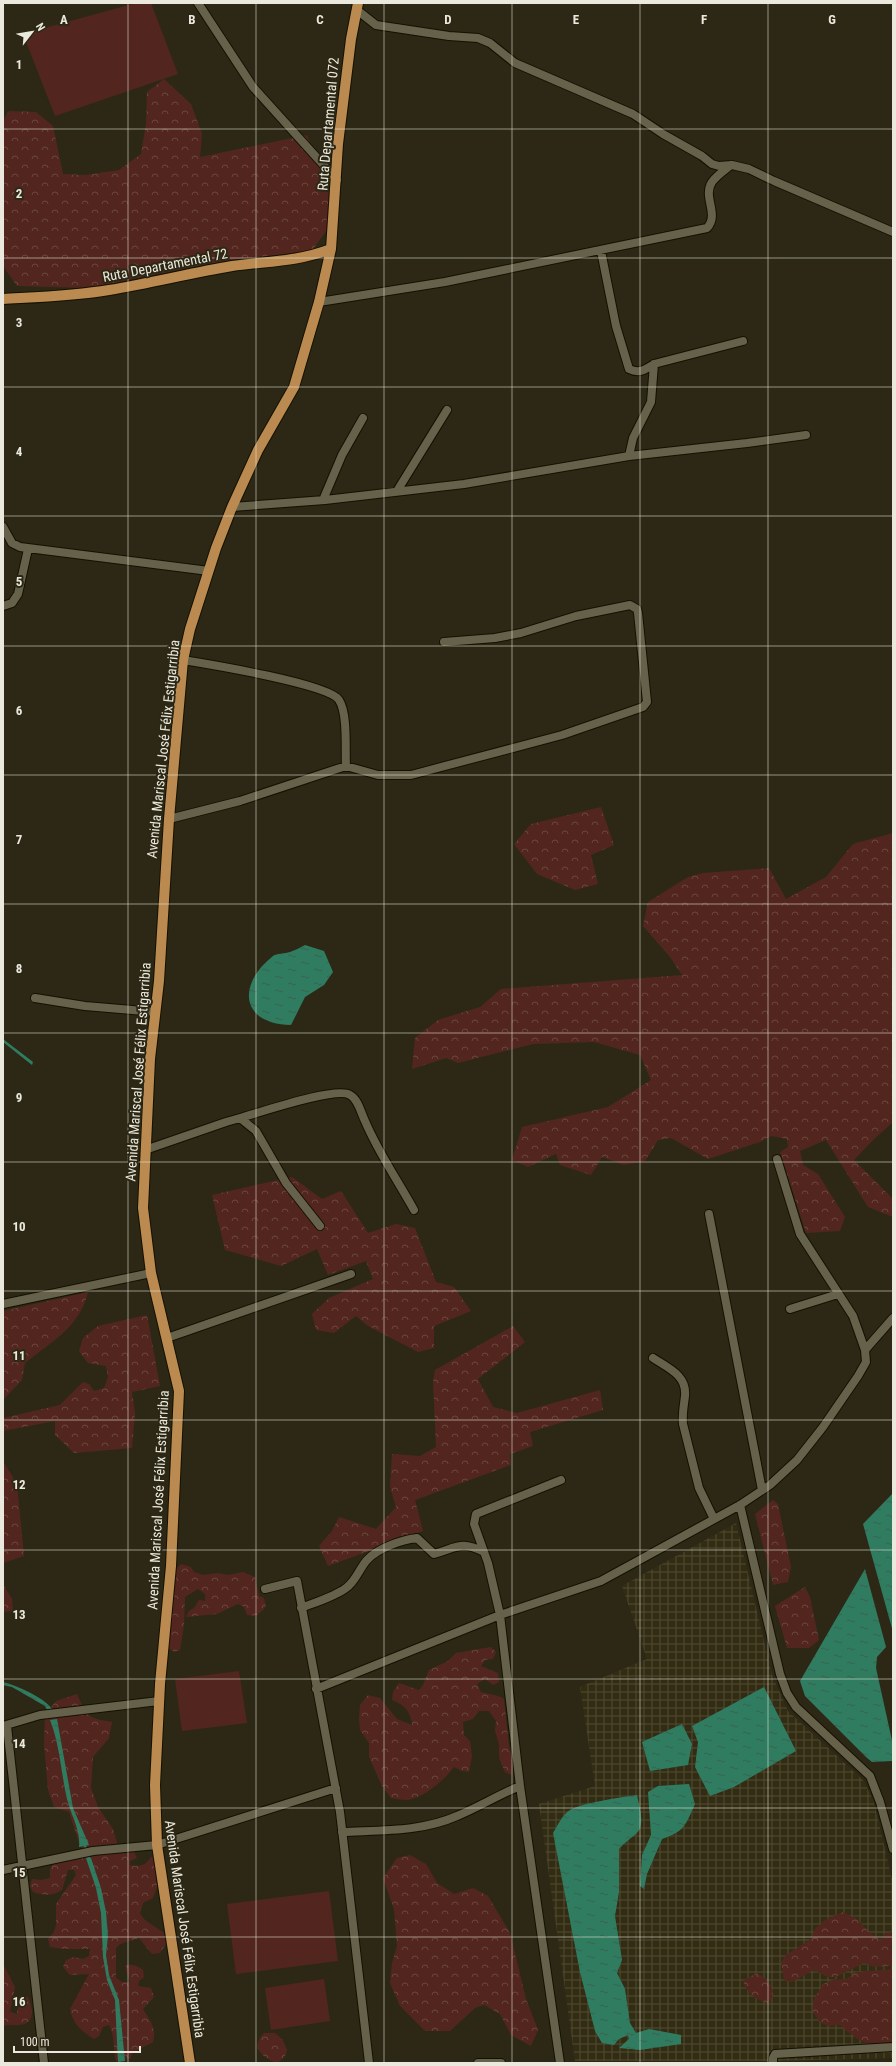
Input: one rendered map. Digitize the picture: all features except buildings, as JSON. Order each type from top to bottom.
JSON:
[{"type":"main road","name":"Ruta Departamental 072","points":[[331,249],[337,180],[338,144],[351,39],[357,7]]},
{"type":"main road","name":"Ruta Departamental 72","points":[[3,299],[67,296],[108,290],[234,266],[288,261],[311,257],[331,249]]},
{"type":"main road","name":"Avenida Mariscal José Félix Estigarribia","points":[[190,2063],[157,1845],[155,1785],[159,1701],[171,1566],[179,1391],[151,1273],[143,1208],[144,1150],[150,1059],[156,1012],[169,819],[183,660],[190,630],[232,507],[258,450],[294,387],[319,302],[331,249]]},
{"type":"street","points":[[198,3],[253,87],[337,180]]},
{"type":"street","points":[[357,7],[376,25],[449,36],[472,37],[490,43],[514,63],[633,114],[663,134],[702,156],[712,164],[719,166],[732,165],[749,169],[774,182],[893,232]]},
{"type":"street","points":[[319,302],[445,282],[707,228],[711,224],[713,216],[708,195],[711,183],[718,175],[732,165]]},
{"type":"street","points":[[601,251],[616,326],[629,369],[635,372],[642,371],[654,364],[743,341]]},
{"type":"street","points":[[629,456],[633,438],[652,402],[654,364]]},
{"type":"street","points":[[397,491],[446,410]]},
{"type":"street","points":[[323,500],[342,455],[363,418]]},
{"type":"street","points":[[232,507],[323,500],[464,484],[629,456],[747,444],[806,435]]},
{"type":"street","points":[[3,527],[12,543],[28,549],[209,571]]},
{"type":"street","points":[[3,606],[12,603],[18,594],[28,549]]},
{"type":"street","points":[[169,819],[240,801],[346,766],[378,775],[411,775],[562,735],[643,707],[647,702],[638,613],[637,609],[630,605],[576,616],[515,634],[495,638],[444,642]]},
{"type":"street","points":[[183,660],[239,669],[304,685],[336,696],[340,701],[344,713],[346,766]]},
{"type":"street","points":[[34,998],[85,1006],[156,1012]]},
{"type":"street","points":[[144,1150],[282,1105],[339,1093],[350,1094],[355,1098],[367,1125],[414,1210]]},
{"type":"street","points":[[240,1118],[256,1131],[286,1183],[320,1226]]},
{"type":"street","points":[[316,1689],[500,1615],[601,1582],[740,1505],[770,1485],[797,1460],[823,1427],[858,1376],[866,1362],[866,1350],[853,1316],[800,1234],[777,1159]]},
{"type":"street","points":[[709,1214],[762,1490]]},
{"type":"street","points":[[3,1304],[151,1273]]},
{"type":"street","points":[[167,1338],[351,1274]]},
{"type":"street","points":[[790,1309],[838,1294]]},
{"type":"street","points":[[866,1350],[893,1318]]},
{"type":"street","points":[[653,1358],[680,1375],[686,1386],[682,1416],[683,1424],[699,1488],[714,1519]]},
{"type":"street","points":[[560,1480],[476,1514],[474,1524],[493,1581],[500,1615],[520,1786],[560,2063]]},
{"type":"street","points":[[740,1505],[780,1674],[787,1693],[796,1706],[870,1776],[880,1802],[893,1850]]},
{"type":"street","points":[[302,1608],[346,1588],[357,1576],[366,1561],[376,1552],[410,1539],[417,1538],[434,1554],[458,1546],[472,1546],[484,1552]]},
{"type":"street","points":[[265,1590],[297,1581],[316,1689],[336,1788],[369,2063]]},
{"type":"street","points":[[44,2063],[5,1726],[40,1715],[159,1701]]},
{"type":"street","points":[[342,1832],[400,1830],[420,1827],[456,1817],[498,1795],[520,1786]]},
{"type":"street","points":[[3,1870],[93,1851],[157,1845],[336,1788]]},
{"type":"street","points":[[773,2063],[775,2054],[893,2047]]},
{"type":"street","points":[[478,2063],[502,2063]]},
{"type":"shaded area","points":[[736,1523],[772,1675],[788,1711],[864,1781],[874,1803],[893,1883],[893,2058],[771,2061],[575,2061],[539,1804],[595,1786],[580,1687],[647,1659],[622,1586]]},
{"type":"green space","points":[[136,3],[151,3],[178,74],[55,116],[23,34]]},
{"type":"green space","points":[[164,79],[191,104],[202,134],[200,157],[307,135],[332,198],[326,231],[312,251],[202,265],[88,288],[17,286],[3,266],[3,120],[9,111],[36,112],[53,126],[63,174],[86,175],[119,170],[141,154],[146,124],[147,92]]},
{"type":"green space","points":[[601,807],[614,845],[591,855],[598,884],[575,890],[537,874],[514,844],[531,824]]},
{"type":"green space","points":[[893,833],[893,1122],[854,1160],[893,1199],[893,1217],[868,1207],[826,1140],[800,1151],[803,1165],[818,1174],[845,1217],[840,1231],[806,1233],[780,1152],[788,1147],[787,1139],[771,1136],[760,1142],[708,1159],[671,1138],[658,1140],[645,1161],[624,1165],[602,1157],[591,1175],[560,1165],[556,1154],[528,1167],[512,1160],[522,1127],[608,1107],[651,1080],[640,1055],[594,1042],[533,1044],[458,1063],[446,1058],[412,1069],[415,1038],[438,1020],[480,1007],[501,989],[682,975],[670,957],[643,926],[648,902],[688,877],[703,873],[769,868],[786,899],[826,877],[853,844]]},
{"type":"green space","points":[[292,1177],[322,1199],[341,1191],[368,1233],[396,1224],[415,1228],[436,1282],[454,1287],[471,1311],[434,1326],[434,1348],[418,1352],[368,1326],[356,1316],[334,1333],[316,1330],[312,1314],[329,1298],[373,1279],[366,1261],[328,1275],[317,1249],[281,1266],[225,1250],[212,1195]]},
{"type":"green space","points":[[88,1292],[84,1304],[71,1324],[54,1341],[25,1363],[22,1380],[3,1400],[3,1311]]},
{"type":"green space","points":[[147,1315],[160,1386],[132,1392],[135,1413],[132,1448],[74,1453],[55,1435],[55,1421],[3,1431],[3,1418],[60,1405],[83,1382],[89,1384],[94,1391],[104,1388],[108,1377],[106,1366],[88,1363],[79,1351],[83,1338],[98,1326]]},
{"type":"green space","points":[[513,1326],[525,1342],[478,1379],[493,1407],[517,1413],[600,1390],[603,1410],[530,1432],[533,1446],[510,1454],[511,1465],[415,1500],[423,1531],[328,1566],[319,1546],[332,1531],[339,1517],[376,1529],[396,1507],[390,1487],[392,1454],[420,1456],[436,1447],[433,1382],[435,1370]]},
{"type":"green space","points":[[3,1461],[17,1484],[24,1556],[3,1563]]},
{"type":"green space","points":[[773,1500],[778,1504],[791,1567],[788,1582],[773,1585],[755,1514]]},
{"type":"green space","points":[[181,1564],[191,1567],[194,1572],[203,1575],[218,1573],[228,1575],[243,1572],[255,1577],[259,1596],[264,1598],[266,1607],[256,1616],[247,1615],[244,1607],[238,1604],[217,1614],[186,1617],[189,1611],[194,1608],[199,1600],[205,1601],[205,1594],[198,1589],[185,1597],[184,1625],[180,1650],[174,1652],[169,1648],[169,1616],[175,1570]]},
{"type":"green space","points":[[3,1584],[12,1599],[13,1611],[3,1612]]},
{"type":"green space","points":[[805,1587],[810,1597],[819,1640],[809,1648],[787,1648],[775,1606]]},
{"type":"green space","points":[[491,1647],[496,1652],[493,1659],[485,1660],[481,1666],[498,1673],[499,1682],[493,1685],[485,1679],[477,1684],[481,1692],[496,1695],[504,1699],[509,1746],[514,1765],[512,1775],[505,1772],[499,1758],[499,1744],[495,1731],[496,1721],[489,1711],[479,1711],[473,1719],[463,1722],[464,1735],[470,1741],[472,1756],[469,1772],[462,1771],[454,1767],[440,1782],[421,1795],[408,1800],[391,1798],[382,1786],[369,1757],[369,1743],[360,1730],[360,1705],[368,1695],[380,1698],[397,1719],[412,1725],[409,1713],[404,1707],[392,1700],[393,1692],[399,1683],[419,1690],[423,1685],[429,1670],[448,1661],[456,1653]]},
{"type":"green space","points":[[239,1671],[247,1723],[182,1731],[175,1679]]},
{"type":"green space","points":[[77,1694],[83,1708],[89,1715],[97,1719],[112,1722],[109,1738],[93,1757],[91,1788],[98,1807],[113,1829],[118,1846],[84,1852],[78,1840],[69,1812],[54,1807],[48,1790],[44,1744],[45,1715],[56,1701]]},
{"type":"green space","points":[[133,1850],[137,1858],[130,1861],[130,1865],[142,1865],[151,1857],[156,1857],[158,1884],[153,1898],[143,1903],[140,1914],[145,1920],[164,1933],[166,1944],[160,1953],[152,1954],[139,1938],[120,1944],[116,1948],[116,1978],[122,1982],[130,1982],[125,1966],[134,1965],[143,1970],[144,1977],[139,1981],[138,1986],[151,1988],[154,1997],[143,2009],[152,2025],[154,2037],[153,2042],[132,2053],[130,2059],[116,2061],[112,2034],[109,2025],[103,2027],[99,2036],[94,2039],[78,2027],[71,2014],[70,2009],[89,1974],[70,1975],[63,1967],[66,1960],[74,1957],[83,1959],[89,1956],[90,1949],[63,1949],[50,1947],[48,1939],[54,1932],[56,1925],[56,1904],[76,1875],[74,1870],[68,1870],[62,1890],[55,1893],[45,1895],[33,1892],[30,1886],[32,1879],[41,1880],[50,1878],[50,1870],[55,1859]]},
{"type":"green space","points":[[410,1855],[426,1864],[437,1883],[454,1894],[473,1888],[488,1896],[510,1933],[526,1999],[538,2030],[531,2046],[511,2035],[500,2014],[484,2005],[475,2008],[450,2031],[425,2031],[400,2006],[390,1983],[392,1963],[397,1946],[394,1909],[383,1878],[397,1858]]},
{"type":"green space","points":[[329,1891],[338,1961],[236,1974],[227,1904]]},
{"type":"green space","points":[[843,1912],[857,1919],[870,1933],[881,1940],[884,1934],[893,1932],[893,1966],[874,1967],[864,1963],[836,1977],[828,1977],[814,1970],[792,1982],[784,1980],[781,1962],[786,1955],[811,1939],[815,1929],[825,1920]]},
{"type":"green space","points":[[3,1964],[15,1987],[10,2012],[17,2014],[19,1996],[28,1997],[30,2001],[32,2010],[31,2019],[24,2024],[3,2026]]},
{"type":"green space","points":[[893,1969],[893,2046],[876,2045],[864,2042],[859,2040],[840,2025],[828,2026],[819,2021],[813,2011],[813,2001],[823,1984],[835,1979],[846,1979],[856,1972]]},
{"type":"green space","points":[[757,1973],[768,1982],[772,1989],[773,1994],[769,2003],[753,1996],[747,1990],[743,1981]]},
{"type":"green space","points":[[324,1979],[330,2021],[271,2030],[265,1988]]},
{"type":"green space","points":[[264,2033],[275,2033],[282,2039],[287,2049],[285,2056],[280,2061],[275,2063],[259,2051],[258,2043]]},
{"type":"water","points":[[305,945],[324,951],[333,972],[324,985],[305,997],[291,1025],[274,1023],[262,1018],[253,1010],[249,1001],[249,990],[253,978],[261,967],[273,956],[290,952]]},
{"type":"water","points":[[3,1039],[33,1062],[32,1065],[3,1042]]},
{"type":"water","points":[[893,1493],[893,1632],[863,1524]]},
{"type":"water","points":[[865,1569],[886,1647],[877,1657],[876,1668],[893,1745],[892,1761],[872,1762],[866,1757],[805,1696],[800,1681]]},
{"type":"water","points":[[3,1682],[30,1692],[52,1709],[47,1710],[45,1706],[12,1687],[3,1685]]},
{"type":"water","points":[[764,1687],[796,1751],[734,1787],[710,1796],[695,1767],[698,1742],[692,1726]]},
{"type":"water","points":[[57,1719],[73,1808],[89,1845],[79,1847],[79,1835],[67,1799],[58,1749],[50,1720]]},
{"type":"water","points":[[682,1724],[692,1744],[688,1765],[650,1771],[642,1742]]},
{"type":"water","points":[[689,1784],[695,1804],[689,1818],[680,1830],[662,1839],[647,1874],[644,1889],[640,1886],[642,1855],[651,1835],[648,1792],[658,1786]]},
{"type":"water","points":[[637,1795],[641,1815],[641,1826],[636,1834],[619,1849],[619,1892],[615,1916],[622,1960],[617,1973],[625,1989],[630,2023],[636,2033],[649,2029],[681,2035],[681,2044],[640,2050],[619,2048],[629,2039],[628,2035],[619,2039],[614,2045],[602,2043],[595,2031],[580,1972],[553,1833],[560,1820],[575,1807]]},
{"type":"water","points":[[86,1858],[91,1858],[101,1888],[106,1912],[108,1936],[106,1955],[109,1975],[119,2000],[125,2061],[118,2062],[115,2000],[107,1980],[103,1957],[101,1913],[96,1888]]},
{"type":"waterway","points":[[84,1843],[90,1861]]}]
